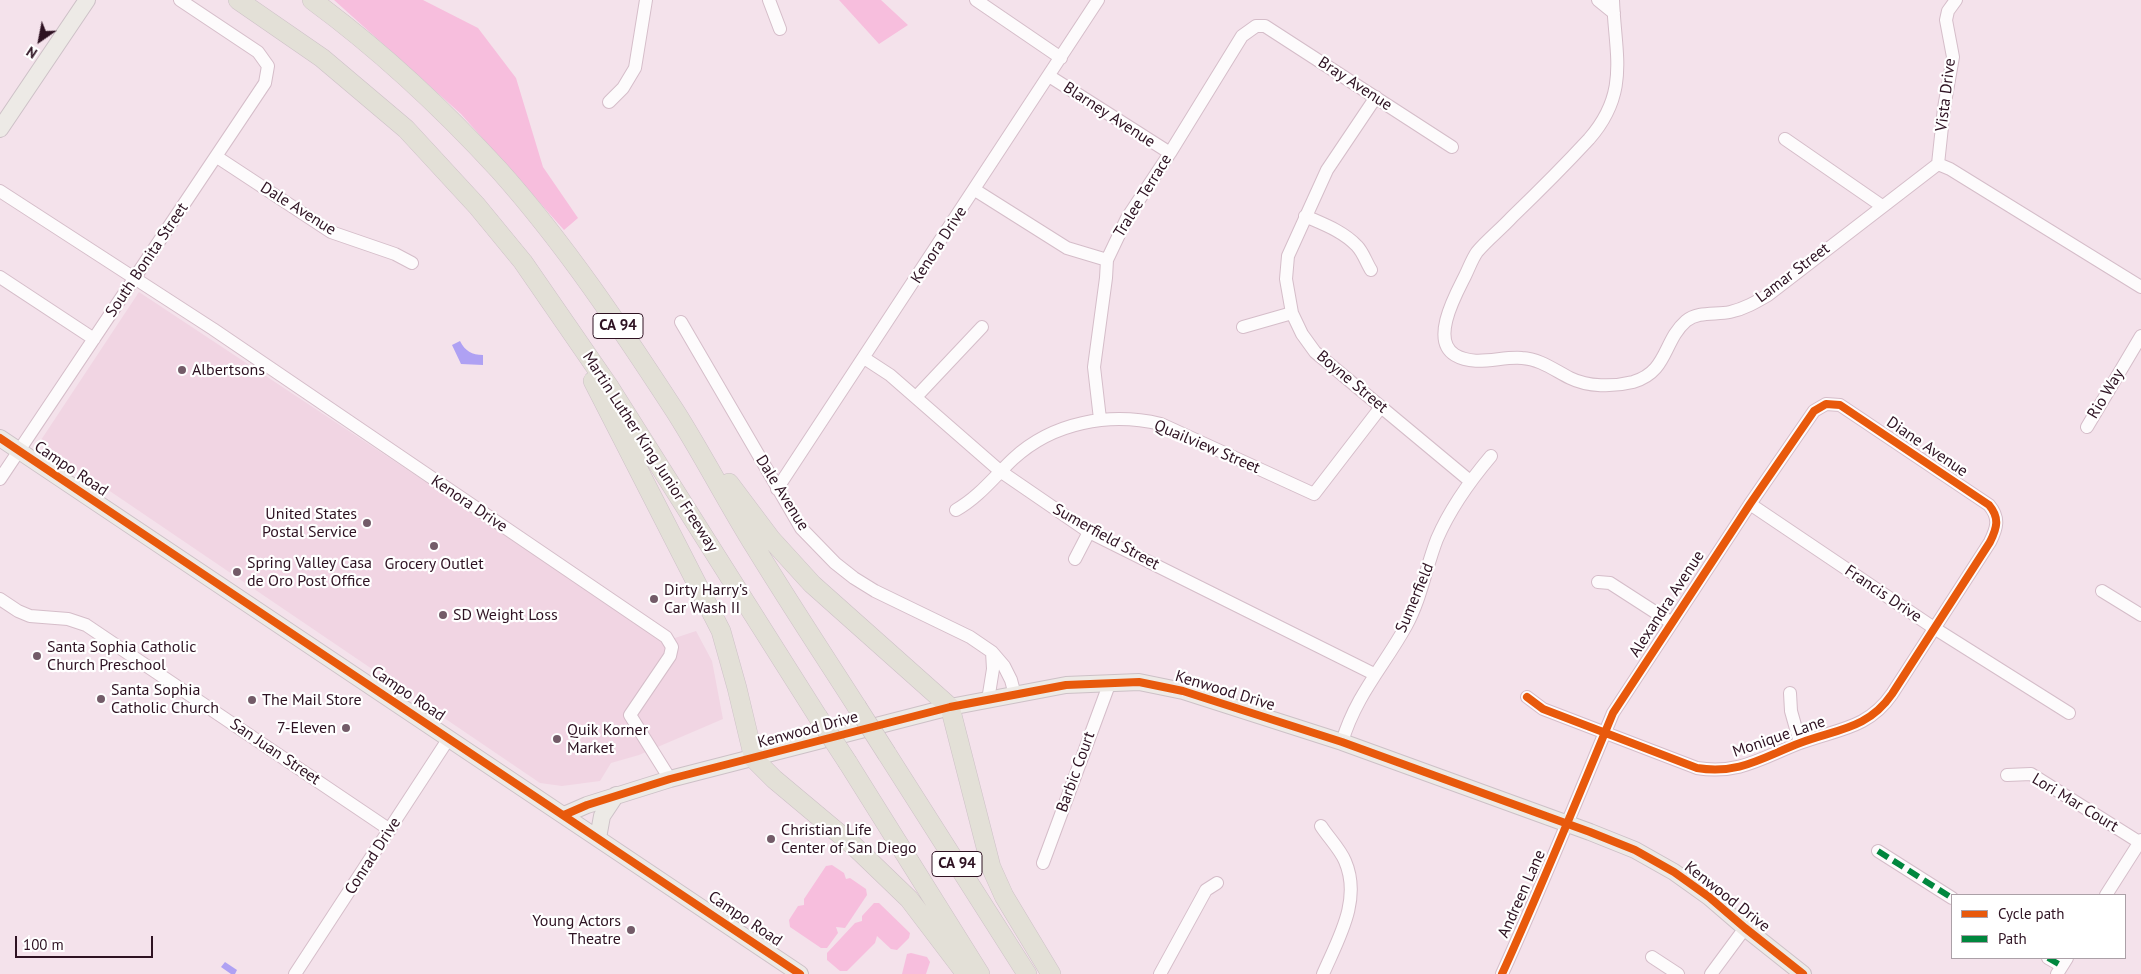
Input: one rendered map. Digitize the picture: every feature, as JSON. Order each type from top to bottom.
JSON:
[{"type":"highway","name":"Martin Luther King Junior Freeway","points":[[238,0],[322,58],[406,129],[477,206],[523,262],[610,388],[980,974]]},
{"type":"highway","name":"CA 94","points":[[312,0],[384,57],[434,104],[500,171],[591,287],[676,412],[754,546],[1027,974]]},
{"type":"highway","points":[[559,313],[721,631],[754,759],[774,779],[854,846],[909,899],[966,974]]},
{"type":"highway","points":[[676,412],[771,538],[812,584],[950,707],[992,867],[1004,896],[1051,974]]},
{"type":"main road","points":[[0,129],[87,0]]},
{"type":"main road","name":"Campo Road","points":[[0,438],[800,974]]},
{"type":"main road","name":"Kenwood Drive","points":[[564,815],[587,804],[670,779],[754,759],[950,707],[1066,684],[1139,682],[1183,691],[1342,742],[1612,841],[1656,862],[1709,897],[1803,974]]},
{"type":"main road","points":[[598,838],[602,816],[616,796]]},
{"type":"street","name":"South Bonita Street","points":[[0,479],[265,83],[268,66],[258,52],[180,0]]},
{"type":"street","points":[[609,102],[623,88],[636,68],[646,0]]},
{"type":"street","points":[[769,0],[780,29]]},
{"type":"street","points":[[976,0],[1061,58]]},
{"type":"street","name":"Kenora Drive","points":[[777,489],[1098,0]]},
{"type":"street","points":[[1598,0],[1614,6]]},
{"type":"street","name":"Vista Drive","points":[[1938,164],[1944,108],[1953,57],[1946,20],[1948,11],[1956,0]]},
{"type":"street","name":"Lamar Street","points":[[1614,6],[1619,60],[1616,85],[1610,108],[1603,124],[1477,252],[1444,325],[1444,338],[1448,348],[1454,355],[1466,359],[1482,360],[1510,357],[1532,358],[1571,379],[1588,385],[1632,382],[1647,376],[1658,367],[1685,322],[1695,317],[1730,312],[1746,307],[1768,295],[1938,164]]},
{"type":"street","name":"Bray Avenue","points":[[1256,26],[1265,26],[1452,147]]},
{"type":"street","name":"Tralee Terrace","points":[[1100,419],[1094,367],[1107,260],[1126,218],[1170,153],[1242,36],[1256,26]]},
{"type":"street","name":"Blarney Avenue","points":[[1049,76],[1170,153]]},
{"type":"street","name":"Boyne Street","points":[[1376,97],[1327,170],[1288,256],[1286,267],[1287,290],[1292,313],[1302,334],[1315,352],[1470,480]]},
{"type":"street","points":[[1785,140],[1882,206]]},
{"type":"street","name":"Dale Avenue","points":[[217,157],[331,232],[395,254],[412,263]]},
{"type":"street","points":[[1938,164],[1950,169],[2141,287]]},
{"type":"street","points":[[975,190],[1068,248],[1107,260]]},
{"type":"street","points":[[0,191],[133,279]]},
{"type":"street","points":[[1305,216],[1329,227],[1353,242],[1358,247],[1370,270]]},
{"type":"street","points":[[0,277],[94,339]]},
{"type":"street","name":"Kenora Drive","points":[[133,279],[213,330],[666,637],[672,647],[670,656],[630,715],[670,779]]},
{"type":"street","points":[[1243,327],[1292,313]]},
{"type":"street","name":"Dale Avenue","points":[[680,322],[801,528],[835,563],[854,578],[875,591],[970,637],[992,652],[1004,666],[1011,680],[1015,695]]},
{"type":"street","points":[[916,397],[982,327]]},
{"type":"street","name":"Rio Way","points":[[2087,427],[2141,336]]},
{"type":"street","name":"Sumerfield Street","points":[[864,358],[916,397],[943,423],[1000,471],[1089,532],[1374,674]]},
{"type":"street","name":"Diane Avenue","points":[[1814,411],[1826,404],[1840,405],[1989,504],[1994,511],[1997,521],[1997,529],[1990,542]]},
{"type":"street","name":"Quailview Street","points":[[956,510],[971,502],[1000,471],[1026,448],[1049,434],[1074,425],[1100,419],[1131,419],[1161,424],[1314,494],[1381,406]]},
{"type":"street","name":"Alexandra Avenue","points":[[1566,825],[1613,713],[1750,504],[1814,411]]},
{"type":"street","name":"Sumerfield","points":[[1342,742],[1346,726],[1374,674],[1407,625],[1437,540],[1450,514],[1470,480],[1491,456]]},
{"type":"street","name":"Francis Drive","points":[[1750,504],[1934,628],[2069,713]]},
{"type":"street","points":[[1075,558],[1089,532]]},
{"type":"street","name":"Monique Lane","points":[[1527,697],[1543,709],[1697,768],[1714,770],[1732,769],[1751,764],[1800,743],[1850,728],[1876,713],[1887,701],[1990,542]]},
{"type":"street","points":[[1598,582],[1610,583],[1672,623]]},
{"type":"street","points":[[2102,591],[2141,615]]},
{"type":"street","name":"San Juan Street","points":[[0,599],[18,611],[30,616],[68,619],[86,625],[390,830]]},
{"type":"street","points":[[988,700],[993,669],[992,652]]},
{"type":"street","name":"Barbic Court","points":[[1043,863],[1110,682]]},
{"type":"street","points":[[1790,693],[1791,711],[1800,743]]},
{"type":"street","name":"Conrad Drive","points":[[295,974],[449,738]]},
{"type":"street","name":"Lori Mar Court","points":[[2007,775],[2031,774],[2140,841]]},
{"type":"street","name":"Andreen Lane","points":[[1502,974],[1566,825]]},
{"type":"street","points":[[1321,826],[1345,861],[1352,892],[1349,913],[1322,974]]},
{"type":"street","points":[[2107,894],[2140,841]]},
{"type":"street","points":[[1878,851],[1951,897]]},
{"type":"street","points":[[1160,974],[1206,890],[1217,883]]},
{"type":"street","points":[[1711,974],[1745,928]]},
{"type":"street","points":[[1652,957],[1678,974]]},
{"type":"street","points":[[2050,959],[2062,966]]},
{"type":"shaded area","points":[[334,0],[423,0],[478,28],[516,78],[543,167],[578,218],[564,230],[461,114]]},
{"type":"shaded area","points":[[839,0],[881,0],[908,25],[879,44]]},
{"type":"shaded area","points":[[139,292],[666,641],[696,631],[712,661],[723,719],[639,755],[611,763],[600,781],[562,786],[540,783],[39,443]]},
{"type":"shaded area","points":[[460,341],[469,352],[483,355],[483,365],[461,364],[452,345]]},
{"type":"shaded area","points":[[832,865],[844,873],[846,879],[850,878],[866,889],[867,895],[845,928],[836,927],[838,933],[827,948],[821,948],[790,927],[789,920],[798,906],[804,905],[804,899],[826,866]]},
{"type":"shaded area","points":[[874,903],[879,903],[910,933],[909,938],[897,950],[891,949],[877,936],[875,943],[847,971],[840,971],[827,960],[827,953],[855,923],[862,921],[862,916]]},
{"type":"shaded area","points":[[911,953],[927,957],[930,962],[926,974],[902,974],[907,954]]},
{"type":"shaded area","points":[[225,962],[237,970],[235,974],[231,974],[221,967]]},
{"type":"marked path","points":[[1878,851],[1951,897]]},
{"type":"marked path","points":[[2050,959],[2062,966]]},
{"type":"cycle path","points":[[1502,974],[1545,877],[1572,811],[1586,778],[1599,746],[1613,713],[1750,504],[1814,411],[1826,404],[1840,405],[1989,505],[1995,514],[1996,528],[1990,542],[1892,694],[1883,706],[1873,714],[1851,726],[1738,767],[1712,770],[1697,768],[1543,709],[1527,697]]},
{"type":"cycle path","points":[[0,438],[800,974]]},
{"type":"cycle path","points":[[564,815],[587,805],[670,779],[950,707],[1066,685],[1139,682],[1183,691],[1342,742],[1635,850],[1674,872],[1709,897],[1803,974]]},
{"type":"place","name":"Albertsons","points":[[182,370]]},
{"type":"place","name":"United States Postal Service","points":[[367,523]]},
{"type":"place","name":"Grocery Outlet","points":[[434,546]]},
{"type":"place","name":"Spring Valley Casa de Oro Post Office","points":[[237,572]]},
{"type":"place","name":"Dirty Harry's Car Wash II","points":[[654,599]]},
{"type":"place","name":"SD Weight Loss","points":[[443,615]]},
{"type":"place","name":"Santa Sophia Catholic Church Preschool","points":[[37,656]]},
{"type":"place","name":"Santa Sophia Catholic Church","points":[[101,699]]},
{"type":"place","name":"The Mail Store","points":[[252,700]]},
{"type":"place","name":"7-Eleven","points":[[346,728]]},
{"type":"place","name":"Quik Korner Market","points":[[557,739]]},
{"type":"place","name":"Christian Life Center of San Diego","points":[[771,839]]},
{"type":"place","name":"Young Actors Theatre","points":[[631,930]]}]
